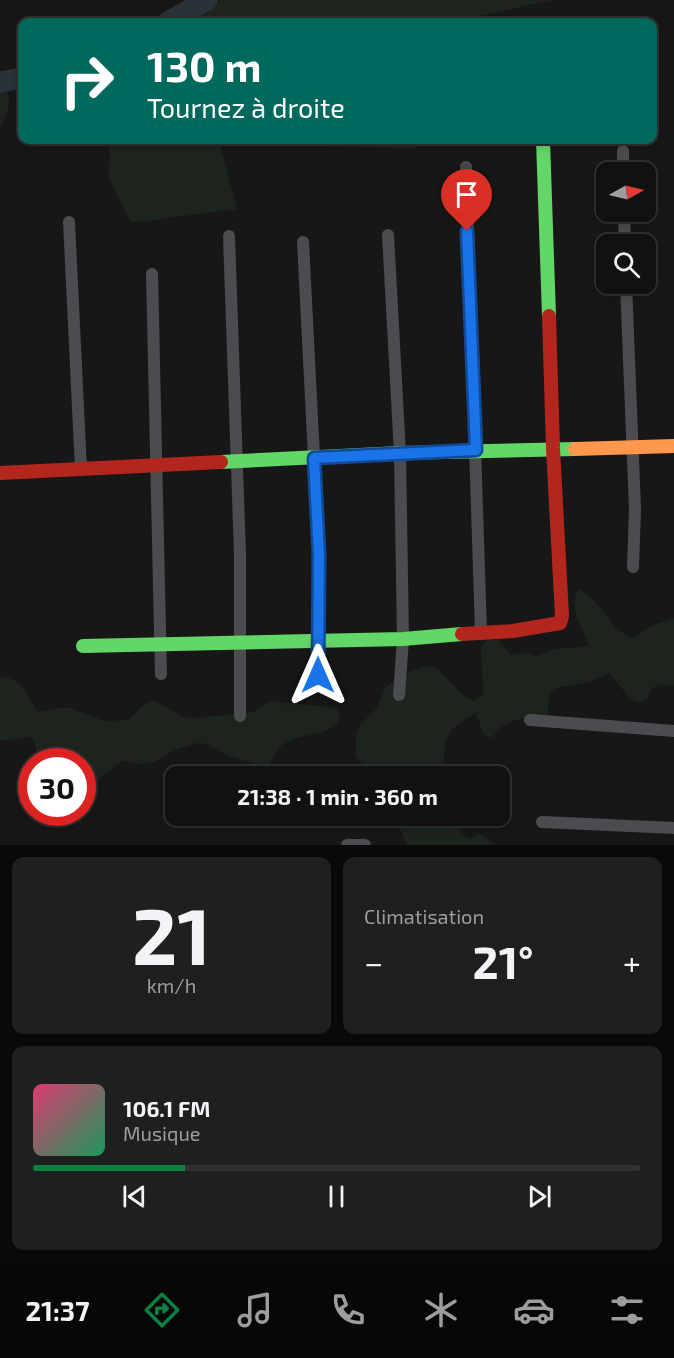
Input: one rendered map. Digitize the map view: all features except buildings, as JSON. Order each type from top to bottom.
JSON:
[{"type":"street","points":[[83,646],[403,639],[482,632],[513,632],[560,623],[562,616],[553,448],[543,144]]},
{"type":"street","points":[[622,151],[623,162]]},
{"type":"street","points":[[466,167],[482,632]]},
{"type":"street","points":[[69,222],[81,470]]},
{"type":"street","points":[[388,235],[400,453],[403,639],[399,695]]},
{"type":"street","points":[[229,236],[240,554],[240,716]]},
{"type":"street","points":[[303,242],[319,555],[318,675]]},
{"type":"street","points":[[152,274],[161,674]]},
{"type":"street","points":[[626,294],[634,447],[633,567]]},
{"type":"street","points":[[0,473],[400,453],[674,446]]},
{"type":"street","points":[[530,720],[674,731]]},
{"type":"street","points":[[542,822],[674,828]]},
{"type":"street","points":[[347,845],[365,845]]},
{"type":"shaded area","points":[[221,0],[552,0],[470,18],[179,18]]},
{"type":"shaded area","points":[[7,90],[9,104],[0,129],[0,92]]},
{"type":"shaded area","points":[[110,144],[220,144],[237,209],[131,223],[109,179]]},
{"type":"shaded area","points":[[322,144],[415,144],[417,149],[326,146]]},
{"type":"shaded area","points":[[578,589],[586,594],[618,629],[633,638],[655,624],[674,619],[674,686],[660,684],[651,689],[647,699],[638,703],[629,697],[609,673],[590,682],[559,687],[550,694],[547,715],[539,720],[524,719],[507,723],[492,738],[483,733],[476,713],[456,726],[447,738],[443,766],[365,766],[356,757],[356,737],[360,725],[377,708],[385,688],[402,674],[428,666],[438,669],[463,695],[473,701],[483,694],[481,647],[488,639],[498,640],[511,655],[524,652],[535,656],[556,649],[589,646],[575,611],[575,597]]},
{"type":"shaded area","points":[[0,677],[19,684],[38,712],[67,707],[104,721],[129,720],[145,704],[155,701],[184,717],[197,718],[253,712],[271,701],[337,708],[340,721],[326,731],[286,742],[278,749],[269,766],[227,756],[208,744],[198,743],[177,749],[154,762],[144,764],[122,761],[96,781],[96,748],[36,748],[31,737],[0,741]]},
{"type":"shaded area","points":[[398,826],[460,826],[461,833],[470,839],[478,833],[496,845],[407,845]]},
{"type":"waterway","points":[[175,18],[207,0]]},
{"type":"waterway","points":[[0,82],[18,79]]},
{"type":"traffic: fast","points":[[543,144],[549,316]]},
{"type":"traffic: fast","points":[[221,462],[400,453],[575,449]]},
{"type":"traffic: fast","points":[[83,646],[403,639],[462,634]]},
{"type":"traffic: slow","points":[[575,449],[674,446]]},
{"type":"traffic: jam","points":[[462,634],[513,631],[560,623],[562,616],[549,316]]},
{"type":"traffic: jam","points":[[0,473],[221,462]]},
{"type":"route","points":[[318,675],[319,555],[314,458],[476,450],[467,231]]}]
